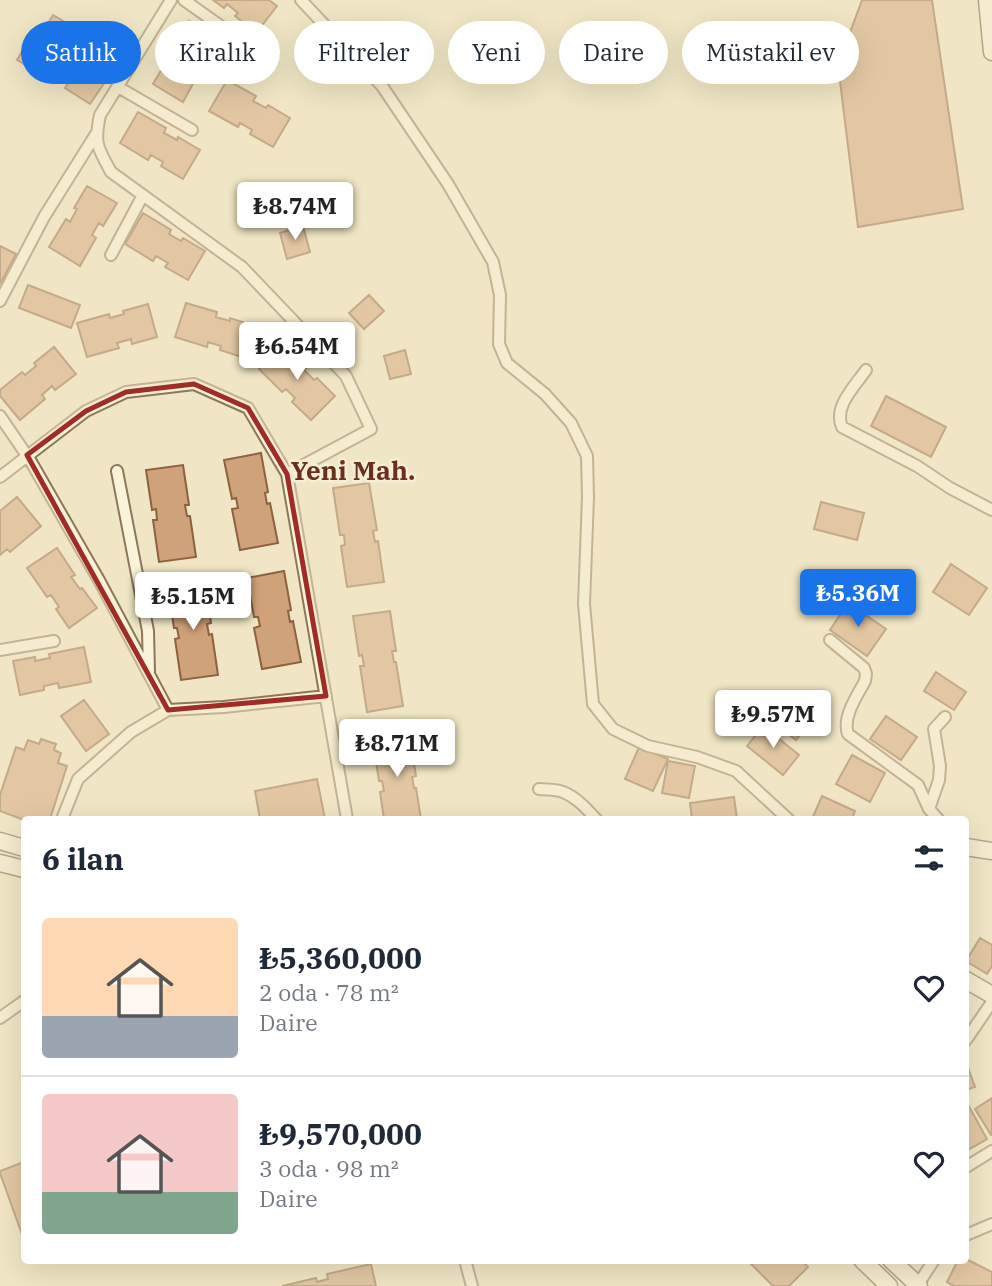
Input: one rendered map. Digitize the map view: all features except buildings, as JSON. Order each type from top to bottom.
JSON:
[{"type":"street","points":[[0,301],[44,217],[96,134],[100,115],[171,0]]},
{"type":"street","points":[[184,0],[213,21]]},
{"type":"street","points":[[301,0],[382,86],[448,184],[493,262],[500,295],[499,344],[507,363],[545,394],[571,423],[587,456],[584,604],[593,704],[613,729],[648,746],[696,757],[736,771],[785,816]]},
{"type":"street","points":[[987,0],[992,52]]},
{"type":"street","points":[[118,87],[192,130]]},
{"type":"street","points":[[96,134],[99,149],[111,172],[242,267],[346,376],[371,429],[287,474]]},
{"type":"street","points":[[111,255],[143,195]]},
{"type":"street","points":[[866,370],[841,407],[838,419],[842,427],[917,466],[950,488],[992,510]]},
{"type":"street","points":[[0,477],[86,411],[126,392],[194,384],[248,408],[287,474],[346,816]]},
{"type":"street","points":[[0,416],[27,455],[100,582],[168,710]]},
{"type":"street","points":[[117,471],[148,631],[149,675]]},
{"type":"street","points":[[830,640],[864,668],[866,674],[848,717],[848,734],[918,785],[935,816]]},
{"type":"street","points":[[0,650],[54,642]]},
{"type":"street","points":[[63,816],[78,779],[131,732],[168,710],[326,696]]},
{"type":"street","points":[[929,809],[939,780],[940,766],[934,729],[946,717]]},
{"type":"street","points":[[539,789],[561,791],[593,816]]},
{"type":"street","points":[[0,841],[21,847]]},
{"type":"street","points":[[969,848],[992,850]]},
{"type":"street","points":[[0,863],[21,868]]},
{"type":"street","points":[[969,982],[992,995]]},
{"type":"street","points":[[969,1036],[992,1002]]},
{"type":"street","points":[[0,1018],[21,1003]]},
{"type":"street","points":[[969,1165],[992,1151]]},
{"type":"street","points":[[969,1234],[992,1224]]},
{"type":"street","points":[[466,1264],[471,1286]]},
{"type":"street","points":[[866,1264],[889,1286]]},
{"type":"street","points":[[895,1264],[918,1286],[932,1264]]},
{"type":"highlighted area","points":[[194,384],[248,408],[287,474],[326,696],[168,710],[27,455],[86,411],[126,392]]},
{"type":"district","name":"Yeni Mah.","points":[[353,470]]}]
